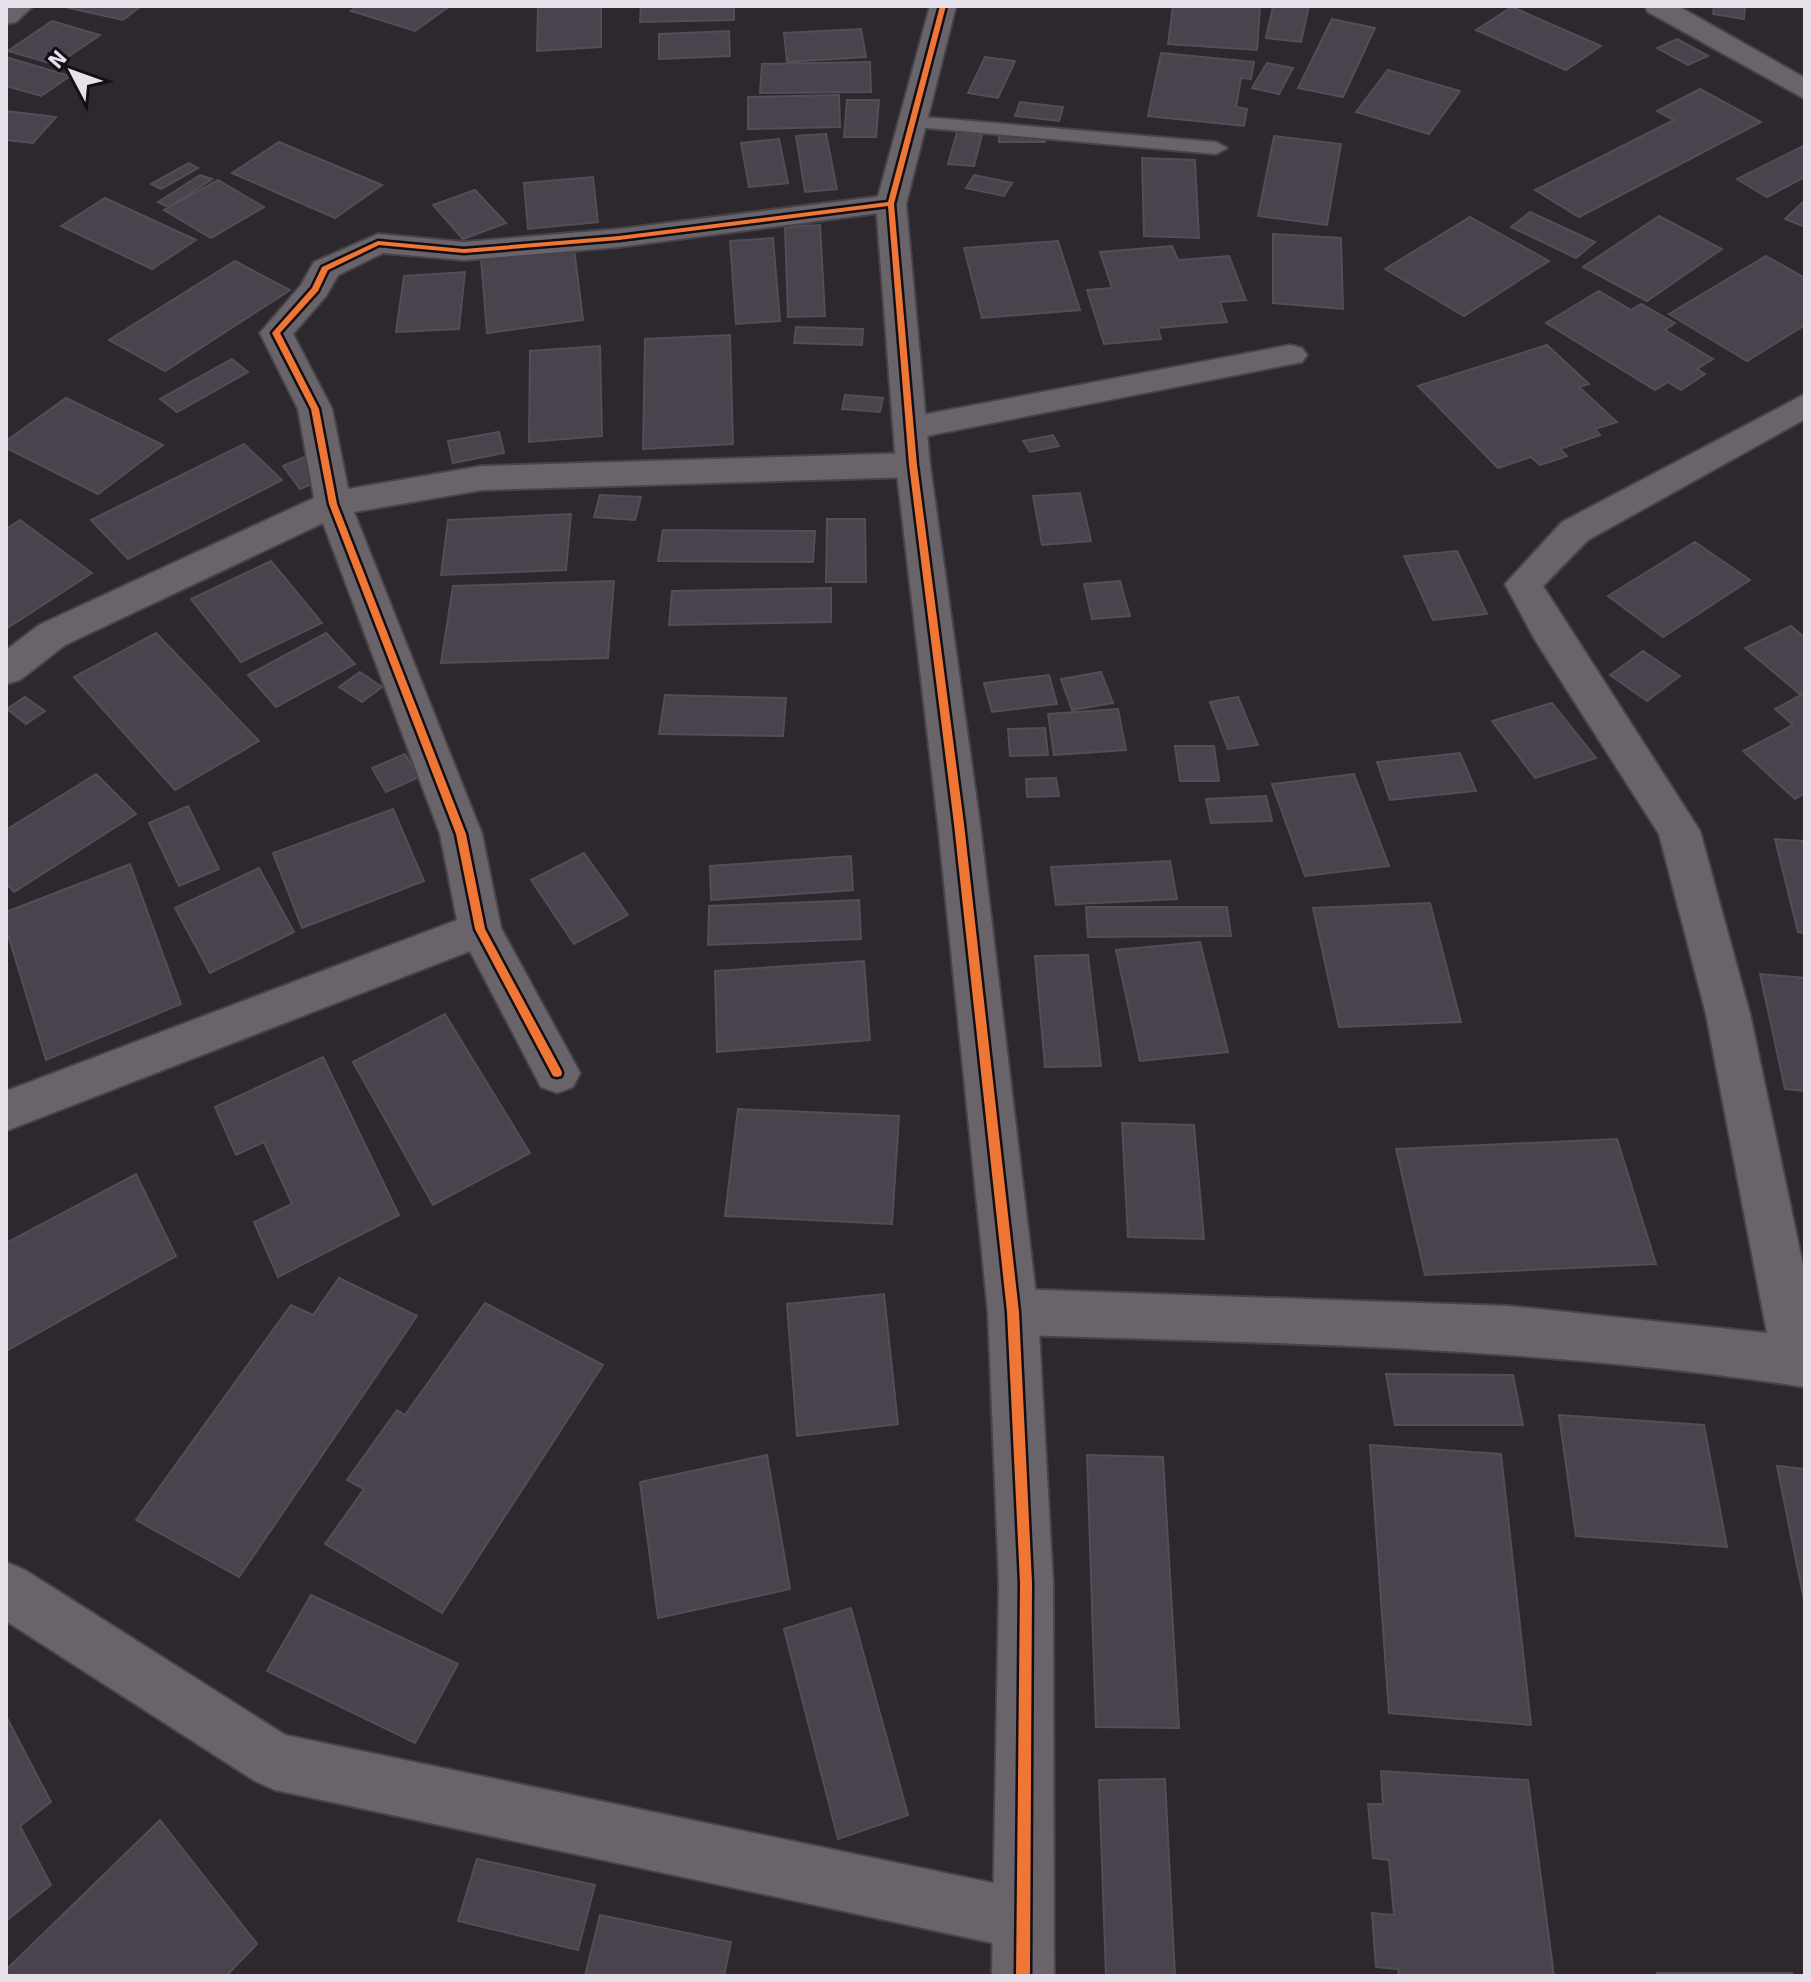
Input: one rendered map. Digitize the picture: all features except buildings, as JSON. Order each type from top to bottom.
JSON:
[{"type":"street","points":[[6,16],[20,6]]},
{"type":"street","points":[[943,6],[891,204],[912,446],[959,824],[1013,1312],[1026,1583],[1021,1919],[1023,1976]]},
{"type":"street","points":[[1658,6],[1805,90]]},
{"type":"street","points":[[557,1073],[480,929],[461,834],[333,504],[315,409],[276,333],[315,289],[325,269],[378,243],[464,251],[619,238],[891,204]]},
{"type":"street","points":[[6,670],[52,635],[333,504],[482,478],[912,446],[1290,355]]},
{"type":"street","points":[[1013,1312],[1494,1327],[1802,1362],[1728,1014],[1679,831],[1548,630],[1523,584],[1575,531],[1803,408]]},
{"type":"street","points":[[6,1111],[480,929]]},
{"type":"street","points":[[6,1589],[275,1761],[1021,1919]]},
{"type":"lane","points":[[912,122],[1216,148]]},
{"type":"cycle path","points":[[943,6],[891,204],[913,465],[959,824],[1013,1312],[1026,1583],[1023,1976]]},
{"type":"cycle path","points":[[557,1073],[480,929],[461,834],[333,504],[315,409],[276,333],[315,289],[325,269],[378,243],[464,251],[619,238],[891,204]]}]
